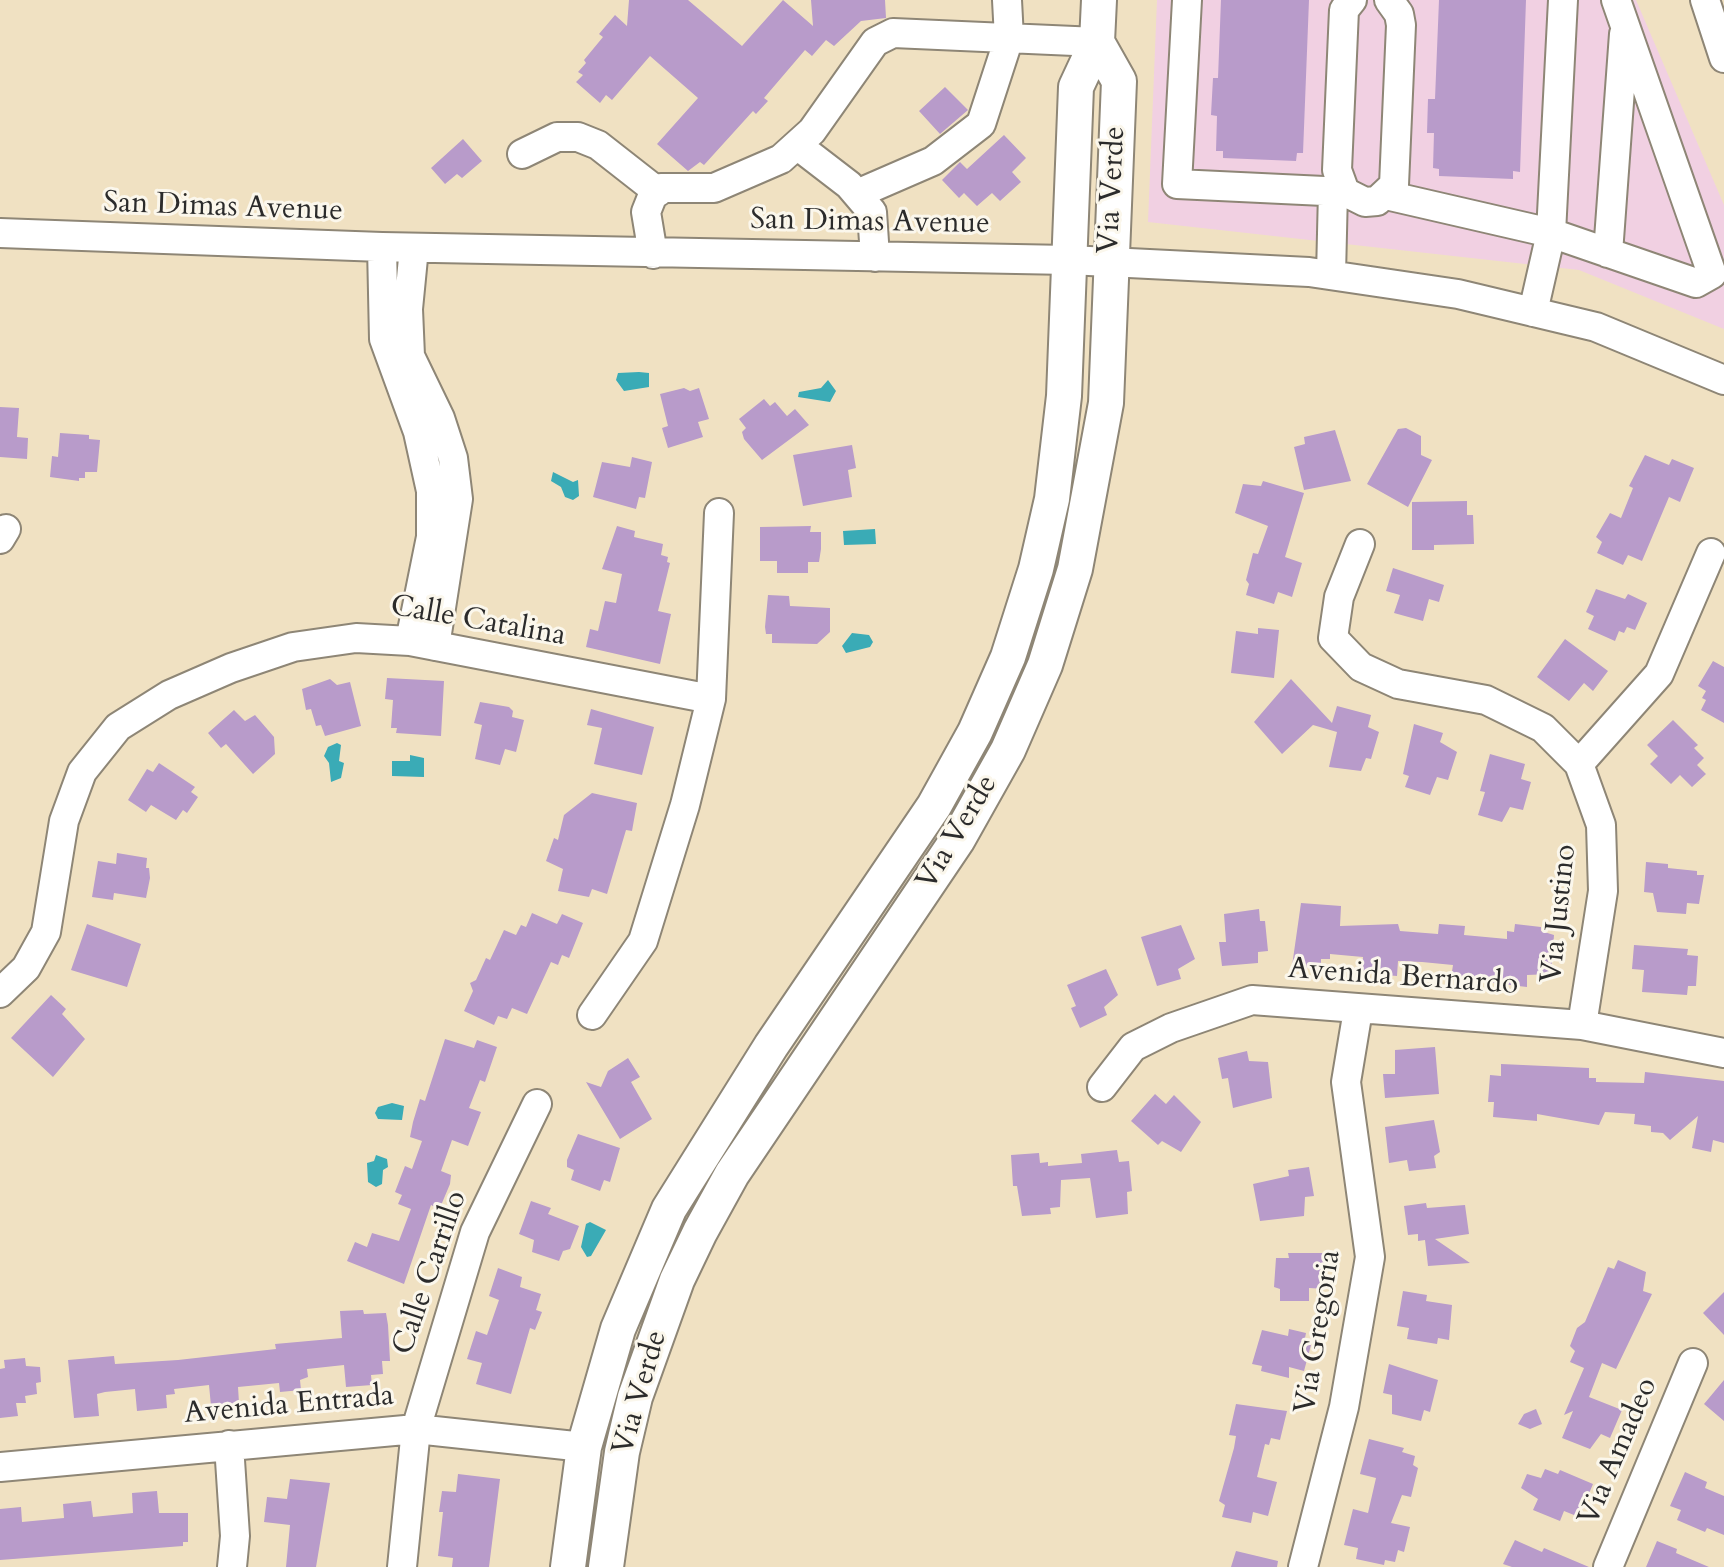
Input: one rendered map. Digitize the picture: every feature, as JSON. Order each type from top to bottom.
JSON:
[{"type":"main road","name":"Via Verde","points":[[568,1567],[584,1447],[618,1329],[669,1209],[771,1046],[934,806],[975,732],[1008,657],[1036,569],[1052,499],[1064,396],[1076,87],[1097,42],[1099,0]]},
{"type":"main road","name":"Via Verde","points":[[606,1567],[622,1452],[635,1397],[677,1280],[721,1192],[958,839],[1008,750],[1045,665],[1075,569],[1100,450],[1106,403],[1119,81],[1097,42]]},
{"type":"main road","points":[[584,1447],[622,1452]]},
{"type":"street","points":[[857,194],[933,161],[981,124],[1009,38],[1007,0]]},
{"type":"street","points":[[1187,0],[1177,184],[1339,192],[1365,202],[1386,195],[1551,233],[1696,283],[1712,274],[1620,10]]},
{"type":"street","points":[[1331,275],[1339,192],[1337,170],[1344,10],[1352,0]]},
{"type":"street","points":[[1386,195],[1394,185],[1401,25],[1399,14],[1389,0]]},
{"type":"street","points":[[1533,312],[1551,233],[1563,0]]},
{"type":"street","points":[[1705,0],[1724,58]]},
{"type":"street","points":[[1608,253],[1620,10]]},
{"type":"street","points":[[653,254],[646,212],[661,188],[714,188],[781,159],[812,131],[875,42],[893,33],[1097,42]]},
{"type":"street","points":[[522,154],[557,137],[578,137],[598,145],[658,192]]},
{"type":"street","points":[[797,145],[857,194],[872,212],[875,257]]},
{"type":"street","name":"San Dimas Avenue","points":[[0,233],[414,248],[1069,260],[1331,275],[1458,294],[1596,327],[1724,380]]},
{"type":"street","points":[[382,247],[384,339],[401,357]]},
{"type":"street","points":[[414,248],[401,357],[431,491],[431,537],[422,643]]},
{"type":"street","points":[[592,1015],[643,941],[666,873],[711,699],[719,513]]},
{"type":"street","name":"Via Justino","points":[[1360,544],[1339,597],[1333,638],[1361,667],[1398,684],[1486,700],[1543,728],[1579,764],[1601,825],[1603,891],[1582,1025]]},
{"type":"street","points":[[1579,764],[1659,674],[1711,553]]},
{"type":"street","name":"Calle Catalina","points":[[0,993],[26,968],[46,932],[64,821],[82,772],[118,727],[169,695],[293,647],[356,638],[422,643],[711,699]]},
{"type":"street","name":"Avenida Bernardo","points":[[1102,1087],[1133,1047],[1171,1028],[1252,1000],[1582,1025],[1724,1053]]},
{"type":"street","name":"Via Gregoria","points":[[1303,1567],[1344,1407],[1370,1257],[1346,1082],[1358,1010]]},
{"type":"street","name":"Calle Carrillo","points":[[402,1567],[416,1429],[475,1232],[537,1104]]},
{"type":"street","name":"Via Amadeo","points":[[1608,1567],[1693,1363]]},
{"type":"street","name":"Avenida Entrada","points":[[0,1467],[416,1429],[584,1447]]},
{"type":"street","points":[[229,1445],[235,1536],[232,1567]]},
{"type":"shaded area","points":[[1157,0],[1636,0],[1724,205],[1724,329],[1579,270],[1148,222]]},
{"type":"water","points":[[618,373],[649,373],[649,387],[624,391],[616,380]]},
{"type":"water","points":[[828,380],[836,391],[830,402],[798,397],[799,392],[821,388]]},
{"type":"water","points":[[553,472],[573,482],[578,480],[579,496],[573,500],[565,497],[561,487],[551,481]]},
{"type":"water","points":[[875,529],[876,544],[844,545],[843,531]]},
{"type":"water","points":[[852,633],[869,635],[873,642],[870,647],[846,653],[842,646]]},
{"type":"water","points":[[337,743],[341,745],[339,761],[344,763],[341,778],[331,782],[329,763],[324,756],[328,747]]},
{"type":"water","points":[[410,755],[424,758],[424,777],[392,776],[392,761],[410,761]]},
{"type":"water","points":[[392,1103],[404,1106],[402,1120],[378,1119],[375,1113],[378,1107]]},
{"type":"water","points":[[376,1155],[387,1159],[388,1167],[383,1170],[382,1184],[376,1187],[368,1182],[367,1163],[374,1161]]},
{"type":"water","points":[[590,1222],[606,1230],[591,1256],[587,1257],[581,1247],[586,1224]]},
{"type":"building","points":[[629,0],[688,0],[742,46],[783,0],[813,26],[811,0],[885,0],[886,18],[861,21],[834,46],[826,40],[812,56],[805,50],[764,98],[768,101],[756,114],[753,111],[704,165],[700,162],[688,171],[657,144],[698,98],[650,56],[612,100],[606,95],[600,103],[576,82],[583,75],[578,72],[586,63],[584,60],[603,37],[599,34],[615,15],[627,26]]},
{"type":"building","points":[[1221,0],[1309,0],[1303,153],[1297,153],[1296,161],[1223,158],[1223,151],[1216,151],[1217,116],[1211,115],[1213,78],[1218,78]]},
{"type":"building","points":[[1439,0],[1526,0],[1520,172],[1513,171],[1513,179],[1439,176],[1439,169],[1433,168],[1434,133],[1427,133],[1428,99],[1435,99]]},
{"type":"building","points":[[945,87],[968,110],[940,134],[919,111]]},
{"type":"building","points":[[1004,135],[1026,158],[1012,172],[1021,182],[1000,201],[992,193],[977,206],[964,193],[959,198],[942,180],[960,162],[967,169]]},
{"type":"building","points":[[463,139],[482,161],[462,178],[457,174],[445,184],[431,168]]},
{"type":"building","points":[[684,388],[690,391],[699,388],[709,419],[698,422],[703,437],[668,448],[662,428],[668,426],[660,394]]},
{"type":"building","points":[[764,399],[770,406],[775,402],[787,416],[795,409],[809,425],[762,460],[744,439],[742,432],[746,428],[739,419]]},
{"type":"building","points":[[0,407],[19,408],[17,437],[28,438],[27,459],[0,457]]},
{"type":"building","points":[[1406,428],[1421,436],[1421,455],[1432,460],[1408,507],[1367,484],[1398,429]]},
{"type":"building","points":[[1335,430],[1351,481],[1304,490],[1294,447],[1305,444],[1304,437]]},
{"type":"building","points":[[60,433],[89,435],[89,439],[100,440],[97,472],[85,472],[85,478],[79,478],[79,481],[50,477],[52,456],[58,457]]},
{"type":"building","points":[[852,445],[856,468],[848,470],[852,497],[803,506],[793,455]]},
{"type":"building","points":[[1645,455],[1669,465],[1672,459],[1694,468],[1680,502],[1669,497],[1642,561],[1628,555],[1623,565],[1597,553],[1602,542],[1596,537],[1610,513],[1621,518],[1633,488],[1629,486]]},
{"type":"building","points":[[632,457],[652,462],[645,498],[639,497],[636,509],[593,497],[602,462],[630,467]]},
{"type":"building","points":[[1263,481],[1304,493],[1285,557],[1302,563],[1292,597],[1278,592],[1274,604],[1246,595],[1249,584],[1246,580],[1253,553],[1258,554],[1268,526],[1235,513],[1243,484],[1261,486]]},
{"type":"building","points":[[1467,501],[1467,515],[1473,515],[1474,544],[1434,545],[1434,550],[1412,550],[1412,502]]},
{"type":"building","points":[[617,526],[635,531],[634,537],[663,544],[661,555],[668,557],[667,562],[670,563],[658,611],[671,614],[660,664],[586,647],[590,629],[598,631],[605,601],[616,603],[622,574],[602,569]]},
{"type":"building","points":[[811,526],[810,532],[821,532],[821,549],[819,562],[808,562],[808,573],[777,573],[777,561],[760,561],[760,527]]},
{"type":"building","points":[[1393,568],[1444,585],[1439,602],[1429,599],[1423,621],[1394,613],[1400,595],[1386,591]]},
{"type":"building","points":[[1596,589],[1625,599],[1628,594],[1647,603],[1635,630],[1627,627],[1624,633],[1619,631],[1615,641],[1588,629],[1594,616],[1586,612]]},
{"type":"building","points":[[768,595],[789,596],[790,606],[830,608],[830,632],[817,644],[772,643],[772,634],[766,634],[765,627]]},
{"type":"building","points":[[1258,628],[1279,630],[1274,678],[1231,673],[1236,631],[1258,634]]},
{"type":"building","points":[[1565,639],[1608,671],[1593,691],[1584,683],[1569,701],[1537,677]]},
{"type":"building","points":[[1713,661],[1724,667],[1724,723],[1701,710],[1706,691],[1698,686]]},
{"type":"building","points":[[387,678],[444,681],[441,736],[396,733],[397,728],[391,728],[393,700],[385,699]]},
{"type":"building","points":[[330,679],[337,685],[350,682],[361,726],[325,736],[321,725],[316,726],[311,709],[306,710],[302,689]]},
{"type":"building","points":[[1291,679],[1332,723],[1337,706],[1371,715],[1368,727],[1379,732],[1371,759],[1366,758],[1361,771],[1329,767],[1337,732],[1313,725],[1282,754],[1254,722]]},
{"type":"building","points":[[480,702],[509,707],[513,711],[512,717],[524,720],[516,752],[505,749],[500,765],[475,759],[482,725],[474,723]]},
{"type":"building","points":[[591,709],[654,727],[642,775],[594,764],[602,728],[587,725]]},
{"type":"building","points":[[234,710],[245,721],[255,715],[274,737],[275,754],[253,774],[226,744],[221,748],[208,733]]},
{"type":"building","points":[[1673,720],[1698,745],[1694,748],[1704,758],[1697,765],[1706,774],[1692,787],[1680,775],[1671,784],[1650,764],[1658,756],[1647,745]]},
{"type":"building","points":[[1414,724],[1443,733],[1440,742],[1457,752],[1448,780],[1437,777],[1430,795],[1405,787],[1409,776],[1403,774]]},
{"type":"building","points":[[1490,754],[1525,764],[1521,779],[1531,782],[1523,810],[1510,807],[1502,822],[1478,815],[1485,792],[1480,791]]},
{"type":"building","points":[[159,763],[195,787],[191,792],[198,797],[187,813],[183,810],[176,820],[151,805],[146,812],[128,800],[147,769],[153,772]]},
{"type":"building","points":[[592,793],[637,803],[632,831],[626,830],[607,894],[592,889],[589,897],[558,891],[563,869],[546,861],[554,838],[558,840],[564,815]]},
{"type":"building","points":[[117,853],[147,858],[146,868],[149,868],[150,878],[146,898],[114,893],[113,900],[92,897],[98,861],[116,864]]},
{"type":"building","points":[[1646,862],[1668,864],[1668,868],[1697,871],[1697,875],[1704,875],[1699,904],[1687,903],[1686,914],[1657,912],[1653,893],[1644,892]]},
{"type":"building","points":[[1301,903],[1341,906],[1340,926],[1398,924],[1400,931],[1438,934],[1439,924],[1465,926],[1464,935],[1507,939],[1507,931],[1514,932],[1515,924],[1541,927],[1541,931],[1554,935],[1551,974],[1527,975],[1527,987],[1451,978],[1453,965],[1422,962],[1398,961],[1397,976],[1362,973],[1363,957],[1330,954],[1330,959],[1321,959],[1321,969],[1292,966]]},
{"type":"building","points":[[1259,909],[1260,921],[1265,921],[1268,951],[1258,952],[1258,963],[1222,966],[1219,942],[1226,942],[1224,914]]},
{"type":"building","points":[[532,913],[557,924],[562,914],[583,923],[569,958],[562,955],[558,965],[551,962],[527,1014],[512,1008],[507,1019],[498,1016],[494,1025],[464,1011],[473,991],[470,983],[476,980],[486,958],[490,960],[504,930],[516,935],[521,925],[526,927]]},
{"type":"building","points":[[87,924],[141,944],[127,987],[71,970]]},
{"type":"building","points":[[1181,925],[1195,959],[1178,969],[1181,979],[1157,986],[1141,937]]},
{"type":"building","points":[[1634,945],[1688,949],[1687,955],[1698,956],[1696,986],[1688,986],[1687,995],[1642,992],[1644,970],[1632,969]]},
{"type":"building","points":[[1106,969],[1118,995],[1104,1007],[1107,1015],[1080,1028],[1071,1008],[1076,1006],[1067,985]]},
{"type":"building","points":[[51,995],[66,1009],[62,1014],[85,1039],[53,1077],[11,1038]]},
{"type":"building","points":[[445,1039],[474,1048],[477,1040],[497,1047],[485,1082],[480,1080],[469,1108],[481,1112],[468,1146],[452,1140],[441,1171],[451,1175],[450,1184],[442,1203],[437,1208],[431,1205],[404,1284],[347,1261],[355,1242],[367,1247],[372,1233],[399,1241],[411,1209],[398,1204],[402,1195],[395,1192],[405,1166],[412,1169],[422,1141],[410,1137],[413,1122],[420,1099],[425,1101]]},
{"type":"building","points":[[1435,1047],[1439,1094],[1385,1098],[1383,1074],[1395,1074],[1395,1050]]},
{"type":"building","points":[[1247,1051],[1249,1061],[1268,1062],[1272,1098],[1233,1108],[1228,1078],[1222,1079],[1218,1058]]},
{"type":"building","points":[[628,1058],[640,1077],[631,1082],[652,1119],[620,1139],[586,1082],[601,1087],[608,1071]]},
{"type":"building","points":[[1501,1064],[1589,1068],[1589,1078],[1596,1078],[1596,1082],[1644,1083],[1645,1072],[1724,1081],[1724,1143],[1713,1140],[1711,1152],[1692,1148],[1698,1116],[1670,1140],[1663,1133],[1651,1132],[1651,1126],[1634,1124],[1635,1114],[1605,1112],[1599,1125],[1537,1114],[1537,1121],[1493,1117],[1494,1102],[1488,1102],[1490,1075],[1501,1076]]},
{"type":"building","points":[[1155,1094],[1166,1104],[1174,1095],[1201,1122],[1181,1152],[1162,1141],[1158,1145],[1131,1121]]},
{"type":"building","points":[[1434,1120],[1440,1152],[1434,1156],[1436,1168],[1409,1171],[1407,1160],[1389,1163],[1385,1127]]},
{"type":"building","points":[[578,1134],[620,1148],[610,1182],[604,1180],[600,1191],[571,1180],[574,1170],[567,1167],[567,1160]]},
{"type":"building","points":[[1117,1150],[1119,1162],[1129,1161],[1132,1191],[1127,1192],[1128,1214],[1096,1218],[1090,1178],[1061,1180],[1060,1207],[1050,1208],[1051,1214],[1022,1216],[1017,1186],[1013,1186],[1011,1155],[1039,1153],[1040,1163],[1048,1162],[1048,1166],[1082,1163],[1081,1154]]},
{"type":"building","points":[[1309,1167],[1314,1196],[1305,1197],[1304,1216],[1260,1221],[1253,1184],[1289,1176],[1288,1170]]},
{"type":"building","points":[[531,1201],[551,1208],[548,1214],[579,1226],[570,1249],[563,1251],[559,1261],[532,1252],[534,1240],[519,1234]]},
{"type":"building","points":[[1426,1203],[1427,1208],[1465,1205],[1469,1234],[1435,1239],[1470,1263],[1428,1266],[1425,1240],[1418,1241],[1418,1234],[1408,1235],[1404,1206]]},
{"type":"building","points":[[1288,1253],[1325,1253],[1325,1289],[1309,1288],[1309,1301],[1280,1301],[1280,1289],[1274,1287],[1276,1258],[1289,1258]]},
{"type":"building","points":[[1618,1260],[1646,1272],[1643,1291],[1652,1294],[1616,1369],[1602,1363],[1589,1397],[1622,1410],[1610,1438],[1601,1434],[1590,1449],[1562,1438],[1573,1411],[1564,1415],[1584,1368],[1570,1362],[1575,1351],[1570,1346],[1577,1328],[1585,1322],[1608,1267],[1614,1269]]},
{"type":"building","points":[[498,1268],[522,1277],[520,1287],[541,1294],[536,1310],[542,1312],[535,1330],[530,1328],[511,1394],[476,1384],[482,1363],[467,1359],[476,1331],[487,1335],[499,1300],[489,1296]]},
{"type":"building","points":[[1403,1291],[1427,1295],[1426,1301],[1452,1305],[1449,1340],[1438,1338],[1437,1344],[1407,1339],[1409,1328],[1397,1326]]},
{"type":"building","points":[[1724,1292],[1724,1335],[1703,1313]]},
{"type":"building","points":[[363,1310],[364,1314],[386,1313],[388,1325],[390,1361],[382,1361],[383,1374],[371,1375],[372,1385],[346,1387],[344,1365],[307,1369],[308,1377],[300,1380],[301,1390],[280,1392],[279,1383],[238,1387],[239,1403],[211,1406],[209,1385],[174,1389],[175,1394],[166,1395],[167,1408],[137,1411],[135,1389],[105,1392],[97,1394],[99,1416],[74,1418],[68,1360],[114,1356],[115,1364],[178,1360],[276,1349],[275,1344],[342,1338],[340,1311]]},
{"type":"building","points":[[1289,1329],[1306,1333],[1304,1343],[1311,1345],[1304,1371],[1289,1367],[1289,1378],[1261,1371],[1262,1366],[1252,1364],[1262,1330],[1288,1336]]},
{"type":"building","points":[[25,1358],[26,1366],[40,1367],[41,1382],[36,1383],[37,1394],[25,1396],[26,1403],[16,1403],[18,1416],[0,1418],[0,1369],[5,1368],[4,1360]]},
{"type":"building","points":[[1389,1364],[1438,1380],[1430,1412],[1424,1410],[1421,1421],[1392,1414],[1392,1395],[1383,1393]]},
{"type":"building","points":[[1724,1380],[1724,1421],[1704,1404]]},
{"type":"building","points":[[1236,1404],[1287,1411],[1280,1440],[1271,1438],[1269,1445],[1265,1444],[1257,1477],[1277,1482],[1268,1516],[1253,1512],[1251,1523],[1222,1517],[1225,1505],[1219,1501],[1234,1448],[1236,1436],[1229,1435]]},
{"type":"building","points":[[1536,1409],[1542,1424],[1530,1429],[1518,1424],[1524,1414]]},
{"type":"building","points":[[1369,1439],[1404,1448],[1402,1452],[1415,1456],[1413,1465],[1418,1468],[1411,1497],[1402,1495],[1391,1523],[1410,1527],[1404,1552],[1398,1550],[1395,1562],[1385,1560],[1384,1565],[1356,1559],[1358,1548],[1344,1545],[1353,1509],[1368,1513],[1376,1478],[1360,1474]]},
{"type":"building","points":[[1545,1469],[1558,1474],[1560,1470],[1593,1484],[1579,1517],[1564,1511],[1560,1521],[1533,1510],[1538,1499],[1521,1488],[1527,1474],[1541,1478]]},
{"type":"building","points":[[1685,1472],[1707,1482],[1705,1488],[1724,1496],[1724,1535],[1707,1528],[1705,1532],[1677,1520],[1681,1510],[1670,1506]]},
{"type":"building","points":[[458,1474],[500,1479],[489,1567],[452,1567],[453,1558],[438,1556],[442,1491],[456,1492]]},
{"type":"building","points":[[290,1479],[330,1483],[316,1567],[286,1567],[290,1525],[264,1522],[267,1497],[287,1499]]},
{"type":"building","points":[[157,1491],[159,1513],[188,1513],[188,1542],[183,1542],[183,1546],[0,1560],[0,1509],[21,1507],[22,1522],[64,1518],[63,1504],[91,1501],[93,1517],[133,1513],[132,1493]]},
{"type":"building","points":[[1515,1540],[1542,1552],[1544,1548],[1589,1567],[1512,1567],[1503,1564]]},
{"type":"building","points":[[1657,1541],[1677,1549],[1676,1553],[1709,1567],[1646,1567]]},
{"type":"building","points":[[1236,1551],[1278,1561],[1277,1567],[1231,1567]]}]
